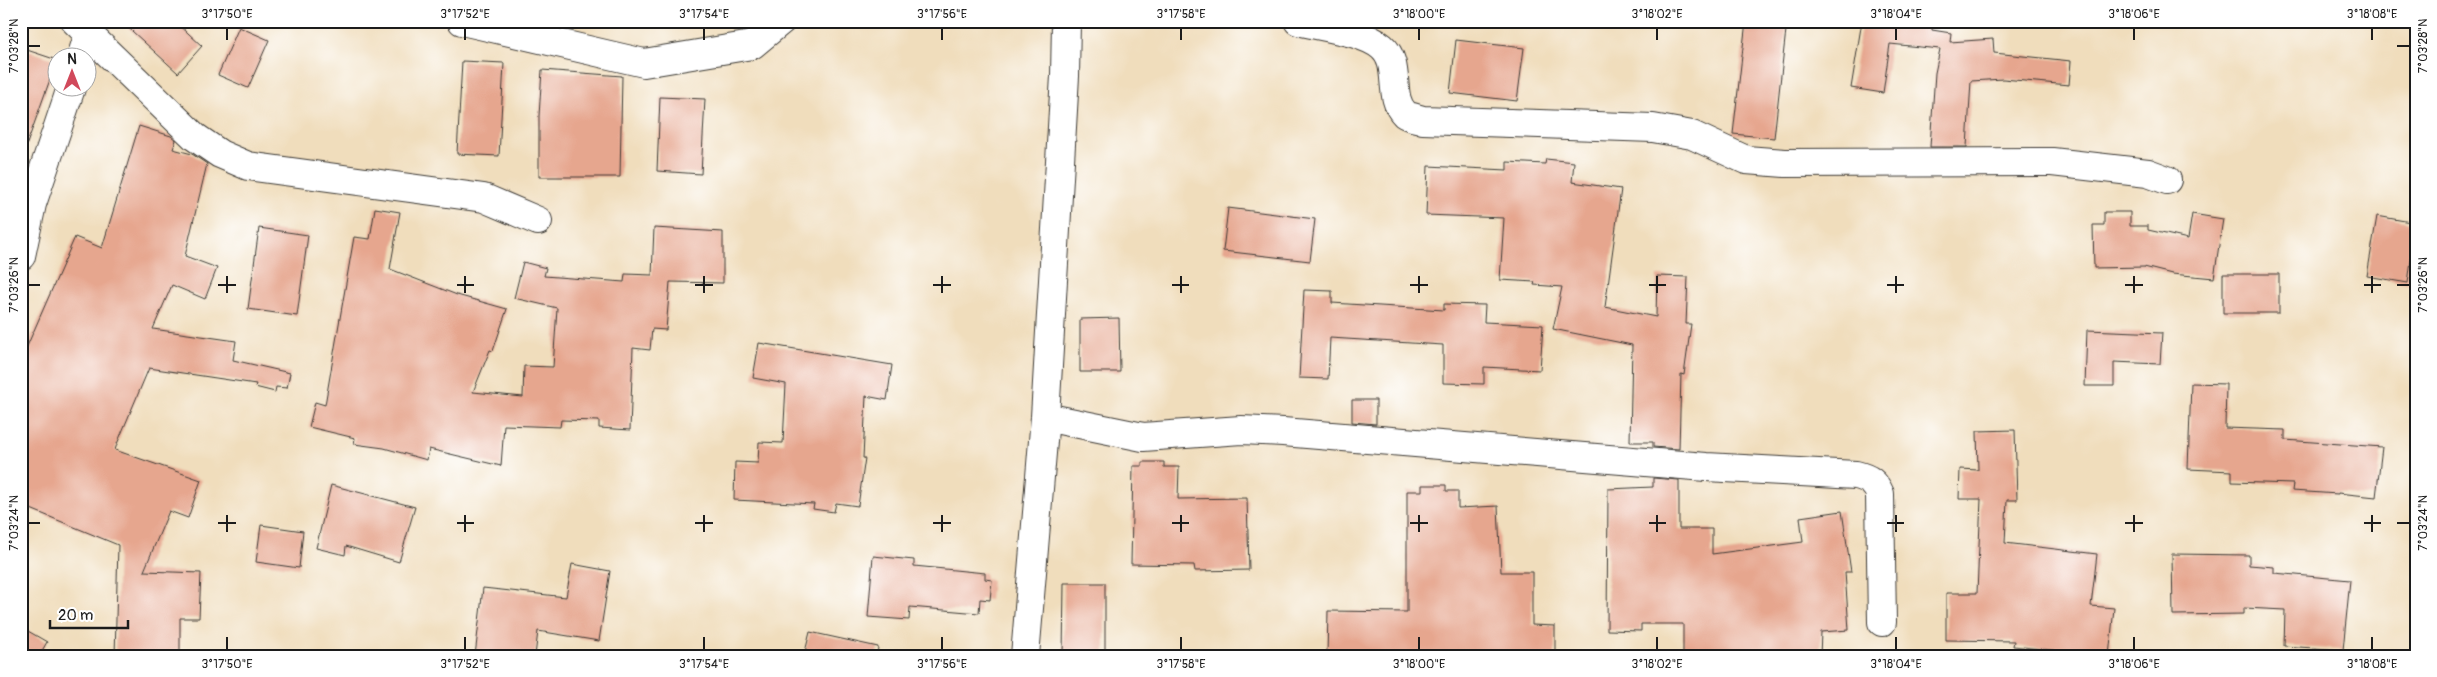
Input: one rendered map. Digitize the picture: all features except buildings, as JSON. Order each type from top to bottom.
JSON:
[{"type":"street","points":[[462,21],[644,63],[752,45],[781,21]]},
{"type":"street","points":[[1025,656],[1045,417],[1065,76],[1066,21]]},
{"type":"street","points":[[1298,21],[1360,36],[1382,47],[1391,59],[1398,104],[1406,115],[1423,120],[1653,128],[1692,135],[1746,160],[1785,163],[2052,162],[2148,173],[2167,180]]},
{"type":"street","points":[[82,37],[195,137],[220,154],[248,166],[484,198],[538,221]]},
{"type":"street","points":[[21,256],[32,204],[68,98]]},
{"type":"street","points":[[1045,417],[1144,437],[1241,430],[1867,478],[1876,484],[1880,494],[1882,622]]}]
